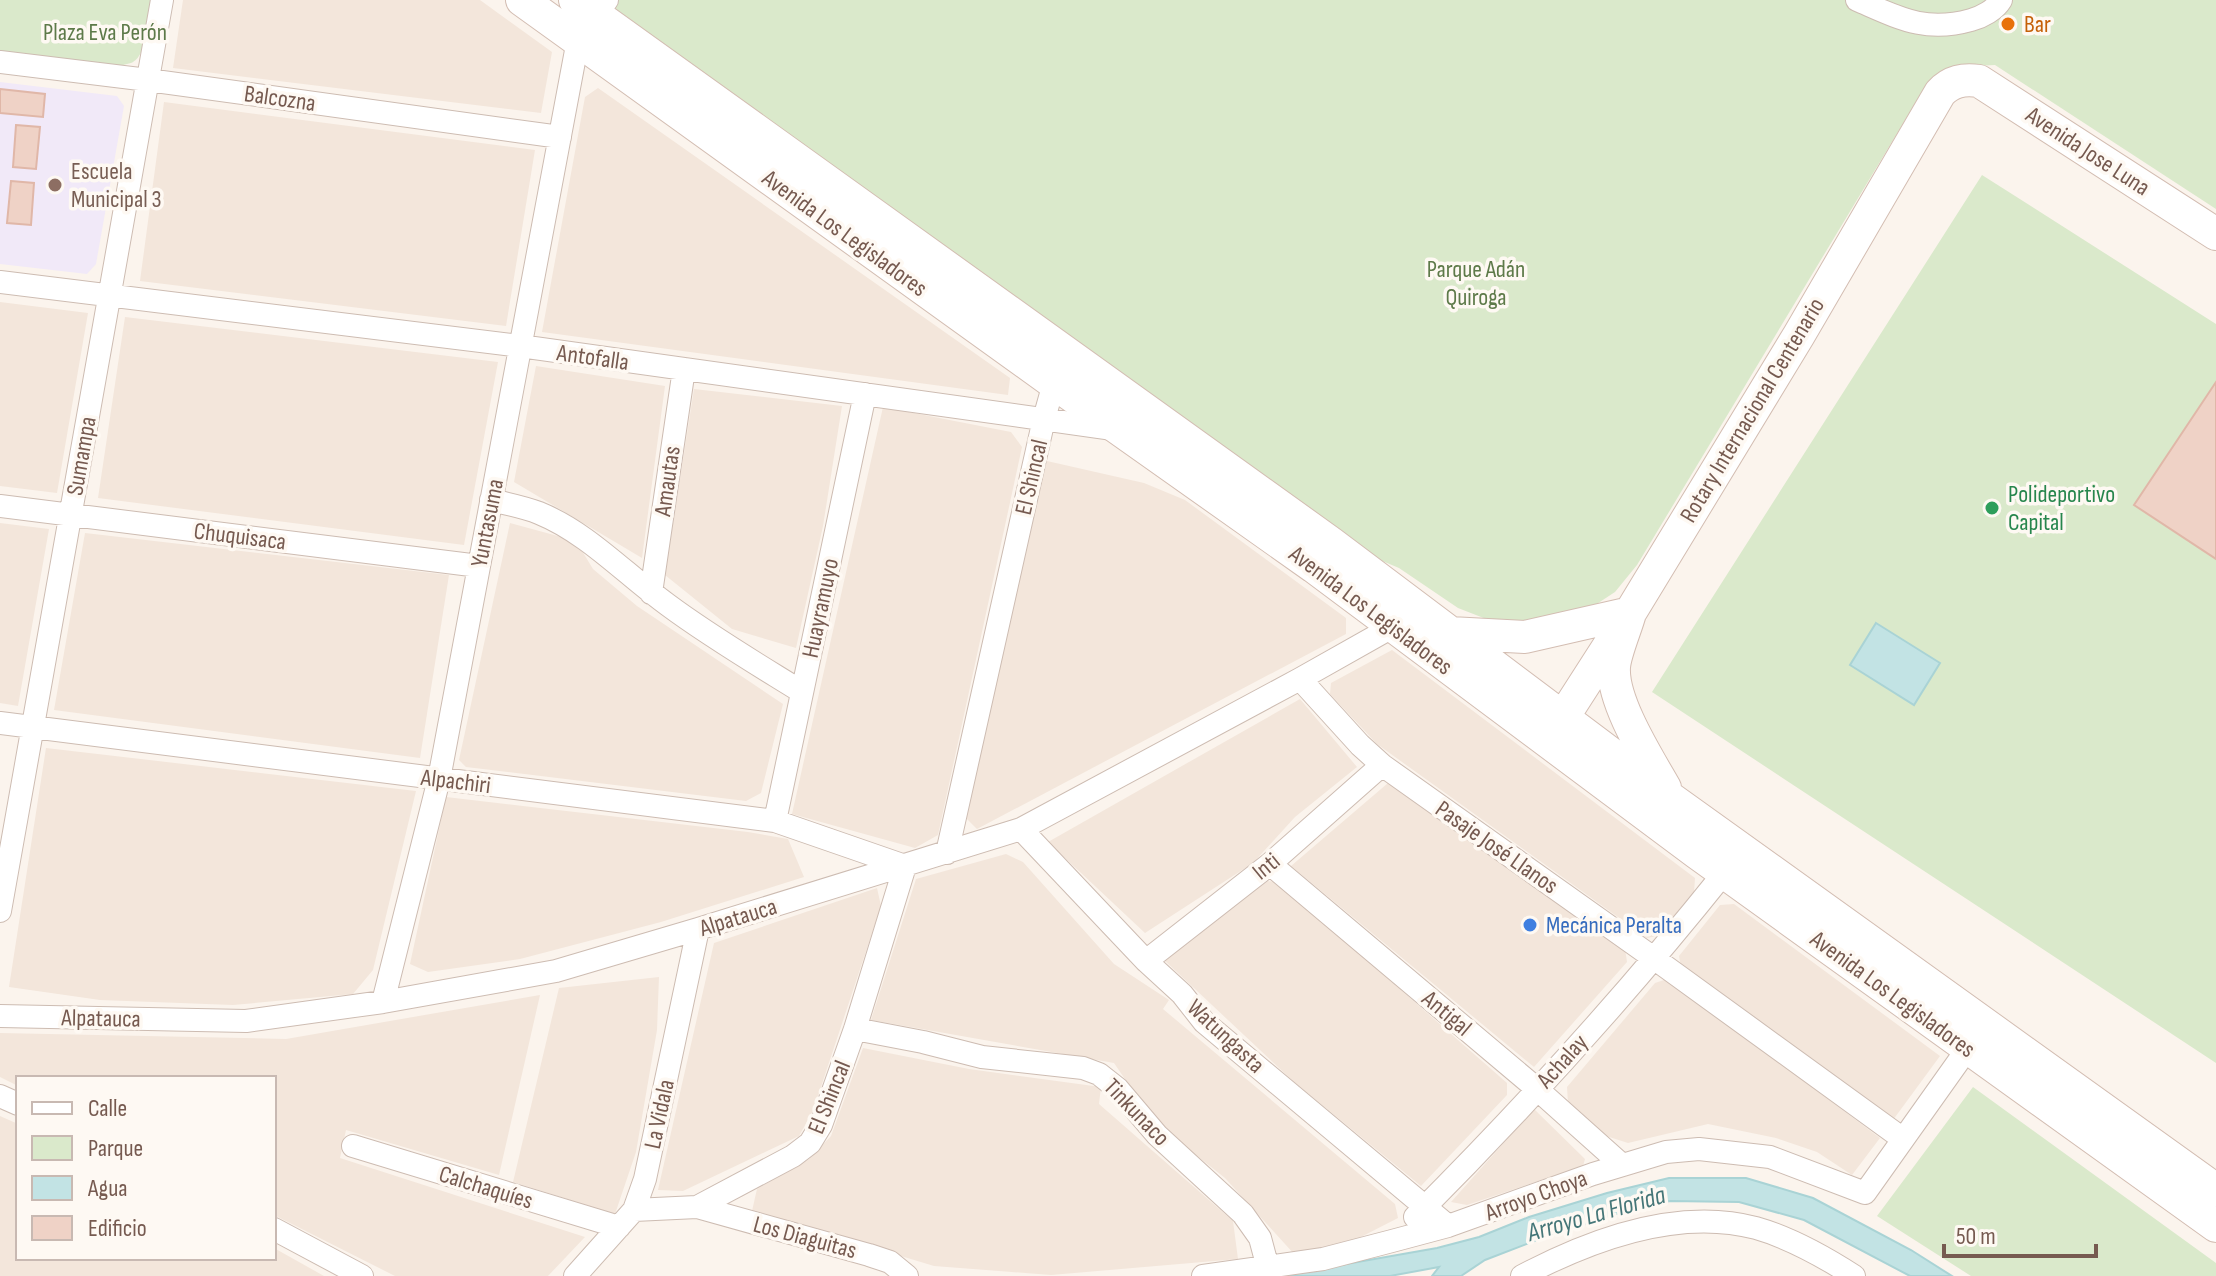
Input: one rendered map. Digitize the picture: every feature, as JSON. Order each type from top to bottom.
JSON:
[{"type":"main road","name":"Avenida Los Legisladores","points":[[522,0],[589,14],[1331,543],[1402,615],[1555,730],[1670,798],[2216,1190]]},
{"type":"main road","name":"Avenida Los Legisladores","points":[[589,14],[1054,383],[1314,567],[1402,615],[1450,633],[1555,730],[1724,873],[2216,1226]]},
{"type":"main road","name":"Avenida Jose Luna","points":[[1957,81],[1979,81],[2216,234]]},
{"type":"main road","name":"Rotary Internacional Centenario","points":[[1555,730],[1791,348],[1940,93],[1957,81]]},
{"type":"main road","points":[[1450,633],[1525,637],[1630,613],[1614,667],[1617,691],[1633,731],[1670,798]]},
{"type":"street","name":"Sumampa","points":[[1,904],[162,0]]},
{"type":"street","points":[[1857,0],[1912,23],[1949,26],[1980,18],[1999,5],[2001,0]]},
{"type":"street","name":"Yuntasuma","points":[[383,1002],[439,779],[560,137],[589,14]]},
{"type":"street","name":"Balcozna","points":[[0,62],[560,137]]},
{"type":"street","name":"Antofalla","points":[[0,282],[520,346],[1185,439]]},
{"type":"street","name":"Amautas","points":[[651,593],[684,369]]},
{"type":"street","name":"El Shincal","points":[[947,853],[1054,383]]},
{"type":"street","name":"Huayramuyo","points":[[775,821],[865,394]]},
{"type":"street","points":[[491,500],[538,512],[569,528],[708,634],[802,692]]},
{"type":"street","name":"Chuquisaca","points":[[0,506],[479,566]]},
{"type":"street","name":"Alpatauca","points":[[0,1016],[246,1021],[383,1002],[556,971],[1021,829],[1300,679],[1402,615]]},
{"type":"street","name":"Pasaje José Llanos","points":[[1300,679],[1382,765],[1903,1139]]},
{"type":"street","name":"Alpachiri","points":[[0,723],[775,821],[905,866]]},
{"type":"street","name":"Inti","points":[[1146,961],[1270,864],[1382,765]]},
{"type":"street","name":"Watungasta","points":[[1021,829],[1146,961],[1182,994],[1204,1022],[1448,1226]]},
{"type":"street","name":"Antigal","points":[[1270,864],[1537,1089],[1622,1165]]},
{"type":"street","name":"El Shincal","points":[[634,1210],[697,1207],[793,1156],[810,1143],[821,1125],[855,1029],[905,866]]},
{"type":"street","name":"Achalay","points":[[1392,1241],[1655,959],[1724,873]]},
{"type":"street","name":"La Vidala","points":[[575,1276],[634,1210],[645,1179],[698,929]]},
{"type":"street","name":"Tinkunaco","points":[[855,1029],[982,1057],[1083,1068],[1099,1074],[1118,1089],[1157,1135],[1243,1214],[1260,1238],[1268,1268]]},
{"type":"street","points":[[1903,1139],[1968,1048]]},
{"type":"street","name":"Arroyo Choya","points":[[1203,1276],[1323,1259],[1392,1241],[1448,1226],[1666,1152],[1699,1149],[1770,1157],[1865,1193],[1903,1139]]},
{"type":"street","name":"Calchaquíes","points":[[353,1146],[619,1227]]},
{"type":"street","name":"Los Diaguitas","points":[[697,1207],[879,1258],[890,1262],[907,1276]]},
{"type":"street","points":[[1522,1276],[1611,1237],[1665,1223],[1706,1221],[1755,1228],[1814,1251],[1854,1276]]},
{"type":"street","points":[[276,1230],[362,1276]]},
{"type":"shaded area","points":[[183,0],[480,0],[552,52],[541,113],[173,68]]},
{"type":"shaded area","name":"Escuela Municipal 3","points":[[0,82],[117,96],[124,106],[96,264],[87,274],[0,264]]},
{"type":"shaded area","points":[[598,88],[1010,378],[1008,395],[542,332],[585,97]]},
{"type":"shaded area","points":[[164,102],[535,150],[506,326],[140,281]]},
{"type":"shaded area","points":[[0,302],[88,313],[57,493],[0,486]]},
{"type":"shaded area","points":[[125,317],[498,362],[464,545],[98,498]]},
{"type":"shaded area","points":[[536,366],[665,386],[642,558],[514,482]]},
{"type":"shaded area","points":[[694,389],[842,406],[823,526],[796,648],[732,629],[665,575]]},
{"type":"shaded area","points":[[883,407],[1011,432],[1022,447],[938,835],[915,848],[792,814]]},
{"type":"shaded area","points":[[1047,461],[1144,483],[1185,500],[1346,618],[1346,634],[977,829],[965,817]]},
{"type":"shaded area","points":[[0,523],[49,529],[18,706],[0,703]]},
{"type":"shaded area","points":[[510,523],[576,541],[593,569],[637,606],[783,704],[761,793],[746,801],[466,767],[459,760]]},
{"type":"shaded area","points":[[85,533],[449,575],[420,758],[54,710]]},
{"type":"shaded area","points":[[1392,650],[1695,878],[1694,893],[1657,936],[1647,938],[1377,744],[1330,694],[1331,683]]},
{"type":"shaded area","points":[[1300,699],[1357,767],[1295,817],[1253,863],[1145,933],[1048,842]]},
{"type":"shaded area","points":[[46,748],[416,791],[373,970],[353,994],[233,1005],[100,1000],[9,987]]},
{"type":"shaded area","points":[[1388,783],[1625,949],[1627,962],[1534,1067],[1291,866]]},
{"type":"shaded area","points":[[446,797],[788,839],[804,877],[661,922],[520,959],[428,972],[410,964]]},
{"type":"shaded area","points":[[1006,854],[1023,862],[1114,964],[1169,1000],[1163,1009],[1395,1204],[1398,1218],[1357,1239],[1295,1255],[1225,1178],[1154,1122],[1114,1063],[871,1020],[916,879]]},
{"type":"shaded area","points":[[1267,881],[1278,882],[1507,1083],[1507,1095],[1421,1186],[1294,1082],[1163,959]]},
{"type":"shaded area","points":[[877,888],[881,906],[813,1111],[799,1136],[683,1191],[658,1190],[714,943]]},
{"type":"shaded area","points":[[1734,904],[1940,1056],[1893,1120],[1681,967],[1679,956],[1720,905]]},
{"type":"shaded area","points":[[659,977],[657,1030],[636,1152],[615,1214],[513,1182],[559,988]]},
{"type":"shaded area","points":[[1667,979],[1880,1138],[1852,1175],[1817,1152],[1776,1138],[1708,1124],[1628,1143],[1603,1135],[1568,1103],[1567,1087],[1655,983]]},
{"type":"shaded area","points":[[540,995],[499,1175],[346,1130],[340,1158],[585,1237],[548,1276],[395,1276],[276,1216],[276,1076],[16,1076],[16,1085],[0,1077],[0,1033],[286,1039]]},
{"type":"shaded area","points":[[863,1048],[969,1069],[1101,1087],[1099,1104],[1233,1221],[1238,1259],[1051,1275],[934,1266],[752,1211],[757,1189],[809,1159],[831,1136]]},
{"type":"shaded area","points":[[1534,1109],[1585,1159],[1583,1166],[1467,1205],[1451,1202]]},
{"type":"shaded area","points":[[0,1116],[16,1123],[16,1260],[276,1260],[276,1249],[324,1276],[0,1276]]},
{"type":"green space","name":"Plaza Eva Perón","points":[[0,0],[152,0],[147,34],[138,58],[121,66],[0,51]]},
{"type":"green space","name":"Parque Adán Quiroga","points":[[598,0],[2216,0],[2216,209],[1995,65],[1952,67],[1922,92],[1637,565],[1615,592],[1583,613],[1499,624],[1458,608],[1399,568],[1368,555]]},
{"type":"green space","name":"Polideportivo Capital","points":[[1982,175],[2216,324],[2216,1063],[1652,692]]},
{"type":"green space","points":[[1973,1087],[2216,1263],[2216,1276],[1971,1276],[1877,1216]]},
{"type":"water","points":[[1876,623],[1940,663],[1914,705],[1850,665]]},
{"type":"water","name":"Arroyo La Florida","points":[[1669,1178],[1746,1178],[1813,1198],[1911,1250],[1952,1276],[1910,1276],[1804,1220],[1739,1202],[1670,1201],[1616,1214],[1537,1240],[1485,1260],[1461,1276],[1432,1276],[1439,1267],[1390,1276],[1278,1276],[1437,1248],[1479,1237],[1529,1217],[1607,1193]]},
{"type":"building","points":[[0,89],[45,94],[43,117],[0,113]]},
{"type":"building","points":[[16,125],[40,127],[36,169],[13,167]]},
{"type":"building","points":[[11,181],[34,183],[31,225],[7,223]]},
{"type":"building","points":[[2216,382],[2216,559],[2134,505]]},
{"type":"place","name":"Bar","points":[[2008,24]]},
{"type":"place","name":"Escuela Municipal 3","points":[[55,185]]},
{"type":"place","name":"Polideportivo Capital","points":[[1992,508]]},
{"type":"place","name":"Mecánica Peralta","points":[[1530,925]]}]
